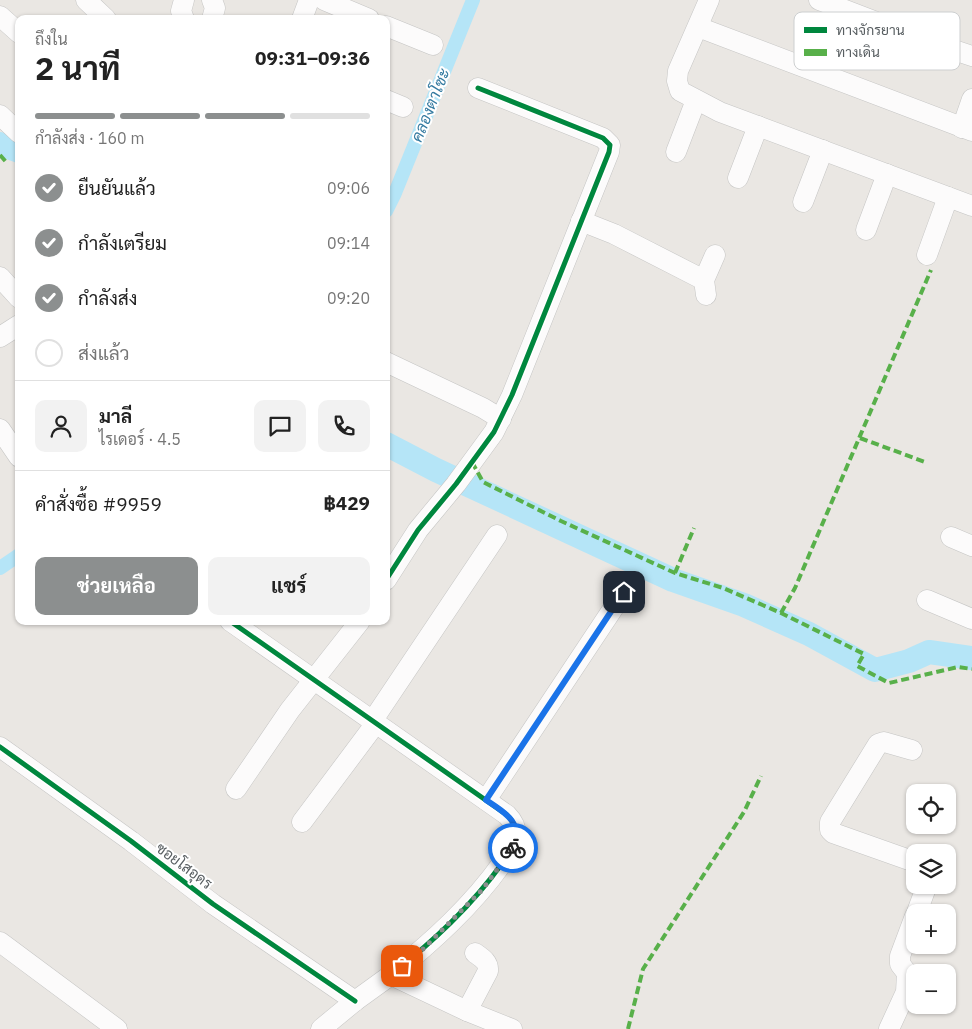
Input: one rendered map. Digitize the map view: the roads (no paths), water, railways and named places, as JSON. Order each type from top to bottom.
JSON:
[{"type":"street","points":[[86,0],[102,15]]},
{"type":"street","points":[[182,15],[181,11],[184,0]]},
{"type":"street","points":[[212,0],[215,8],[213,15]]},
{"type":"street","points":[[304,15],[310,0]]},
{"type":"street","points":[[324,0],[360,15]]},
{"type":"street","points":[[710,0],[678,71],[677,81],[680,90],[720,112],[972,206]]},
{"type":"street","points":[[819,0],[850,12]]},
{"type":"street","points":[[0,16],[15,29]]},
{"type":"street","points":[[698,27],[794,63]]},
{"type":"street","points":[[390,28],[433,45]]},
{"type":"street","points":[[960,52],[972,56]]},
{"type":"street","points":[[811,70],[967,129],[972,99]]},
{"type":"street","points":[[390,574],[418,530],[460,478],[501,419],[610,145],[603,138],[478,88]]},
{"type":"street","points":[[676,152],[696,100]]},
{"type":"street","points":[[0,115],[15,129]]},
{"type":"street","points":[[738,178],[758,126]]},
{"type":"street","points":[[803,202],[824,150]]},
{"type":"street","points":[[866,230],[887,174]]},
{"type":"street","points":[[927,255],[948,198]]},
{"type":"street","points":[[581,221],[614,234],[705,288],[715,255]]},
{"type":"street","points":[[0,278],[15,294]]},
{"type":"street","points":[[0,337],[15,328]]},
{"type":"street","points":[[390,364],[483,408],[501,419]]},
{"type":"street","points":[[0,429],[15,451]]},
{"type":"street","points":[[302,822],[374,722],[497,535]]},
{"type":"street","points":[[951,537],[972,546]]},
{"type":"street","points":[[486,800],[624,592]]},
{"type":"street","points":[[927,600],[972,619]]},
{"type":"street","points":[[236,625],[486,800],[514,822],[516,832],[511,852],[482,890],[423,949],[321,1029]]},
{"type":"street","points":[[236,789],[290,710],[357,625]]},
{"type":"street","points":[[906,859],[832,833],[830,822],[878,744],[884,742],[912,750]]},
{"type":"street","name":"ซอยโสอุดร","points":[[0,747],[131,841],[213,904],[355,1001]]},
{"type":"street","points":[[889,1029],[906,992],[907,973],[900,964],[900,956],[906,940]]},
{"type":"street","points":[[0,942],[118,1029]]},
{"type":"street","points":[[467,1011],[488,971],[487,963],[475,953]]},
{"type":"street","points":[[391,975],[467,1011],[488,1024],[512,1029]]},
{"type":"waterway","name":"คลองตาโซะ","points":[[390,203],[473,0]]},
{"type":"waterway","points":[[0,144],[15,150]]},
{"type":"waterway","points":[[390,446],[436,470],[673,580],[744,605],[809,634],[875,670],[909,661],[929,652],[972,658]]},
{"type":"waterway","points":[[0,568],[15,558]]}]
